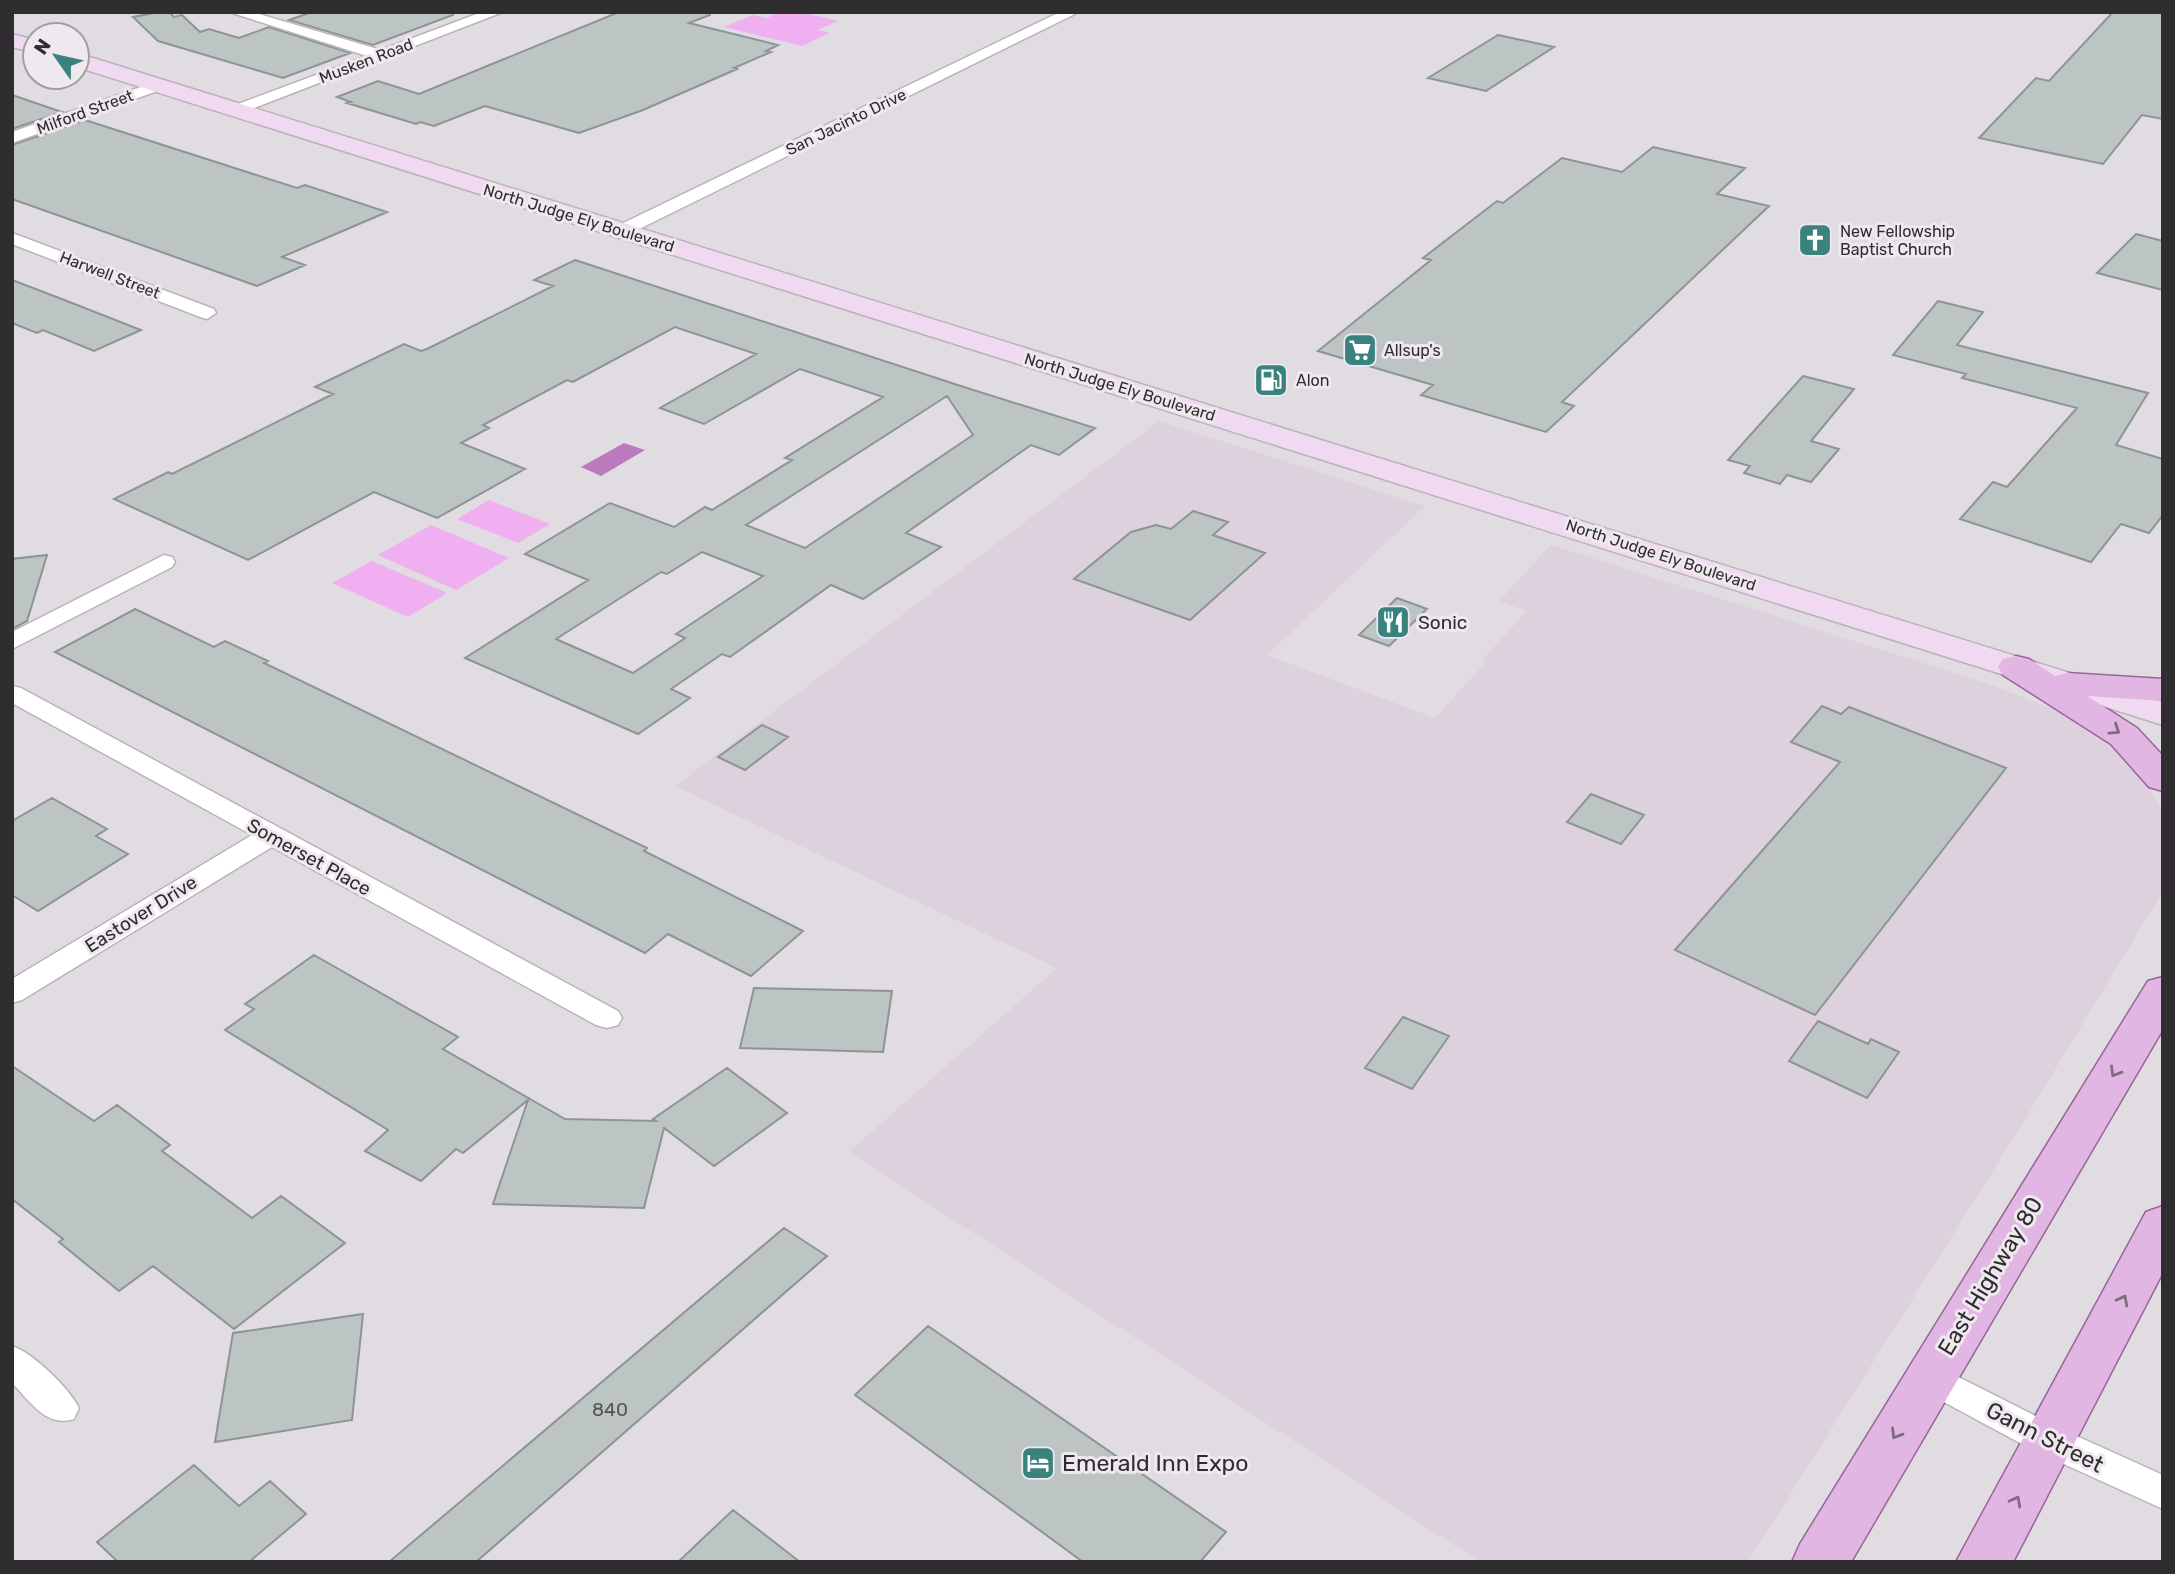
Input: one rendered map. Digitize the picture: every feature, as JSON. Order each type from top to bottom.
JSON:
[{"type":"main road","name":"North Judge Ely Boulevard","points":[[91,64],[2163,714]]},
{"type":"main road","points":[[2016,667],[2124,736],[2163,779]]},
{"type":"main road","points":[[2067,684],[2163,690]]},
{"type":"main road","name":"East Highway 80","points":[[1820,1562],[1929,1377],[2158,1011]]},
{"type":"main road","points":[[1984,1562],[2163,1225]]},
{"type":"street","points":[[236,12],[381,55]]},
{"type":"street","name":"Musken Road","points":[[236,110],[496,12]]},
{"type":"street","name":"San Jacinto Drive","points":[[621,231],[1072,12]]},
{"type":"street","name":"Milford Street","points":[[12,138],[159,86]]},
{"type":"street","name":"Harwell Street","points":[[12,238],[207,313]]},
{"type":"street","points":[[12,642],[163,562]]},
{"type":"street","name":"Somerset Place","points":[[12,693],[607,1018]]},
{"type":"street","name":"Eastover Drive","points":[[12,993],[270,836]]},
{"type":"street","points":[[12,1360],[61,1408]]},
{"type":"street","name":"Gann Street","points":[[1929,1377],[2048,1440],[2163,1493]]},
{"type":"shaded area","points":[[779,12],[801,12],[838,21],[818,30],[830,33],[802,46],[724,27],[753,15],[767,18]]},
{"type":"shaded area","points":[[1159,421],[1425,506],[1267,655],[1435,718],[1486,662],[1482,660],[1527,611],[1499,601],[1551,545],[1983,682],[2054,709],[2113,746],[2148,786],[2163,810],[2163,891],[2016,1134],[1748,1562],[1480,1562],[849,1152],[1057,968],[675,786]]},
{"type":"shaded area","points":[[624,443],[645,450],[601,476],[581,467]]},
{"type":"shaded area","points":[[489,500],[550,524],[518,543],[457,519]]},
{"type":"shaded area","points":[[431,525],[509,558],[456,590],[378,555]]},
{"type":"shaded area","points":[[372,561],[447,593],[408,617],[332,583]]},
{"type":"building","points":[[169,12],[174,17],[182,15],[200,32],[209,29],[239,38],[269,27],[350,53],[283,78],[158,41],[133,17]]},
{"type":"building","points":[[312,12],[452,12],[453,15],[373,45],[289,20]]},
{"type":"building","points":[[619,12],[709,12],[710,15],[689,23],[778,45],[766,51],[771,52],[734,68],[737,69],[643,110],[579,133],[485,106],[434,126],[420,122],[416,124],[347,103],[351,102],[337,97],[378,81],[419,94]]},
{"type":"building","points":[[2113,12],[2163,12],[2163,119],[2142,115],[2103,164],[1979,138],[2036,78],[2049,81]]},
{"type":"building","points":[[1498,35],[1554,47],[1486,91],[1428,78]]},
{"type":"building","points":[[12,95],[62,112],[12,129]]},
{"type":"building","points":[[85,120],[297,188],[305,185],[387,212],[282,257],[305,265],[257,286],[12,199],[12,145]]},
{"type":"building","points":[[1653,147],[1745,168],[1717,194],[1769,206],[1562,402],[1574,406],[1546,432],[1421,395],[1433,385],[1318,351],[1431,260],[1423,258],[1497,201],[1503,203],[1562,158],[1622,172]]},
{"type":"building","points":[[2136,234],[2163,241],[2163,290],[2097,273]]},
{"type":"building","points":[[575,260],[1095,428],[1059,455],[1031,445],[906,533],[941,547],[863,599],[831,585],[730,657],[722,654],[671,689],[690,698],[638,734],[465,658],[588,580],[525,554],[610,503],[674,527],[705,507],[712,510],[792,460],[785,458],[883,397],[800,369],[704,424],[660,408],[756,354],[675,327],[573,382],[567,380],[483,425],[489,428],[461,443],[525,469],[437,518],[374,492],[248,560],[114,499],[168,472],[172,474],[333,394],[315,387],[404,344],[421,351],[427,349],[553,286],[534,280]],"holes":[[[947,396],[973,435],[805,548],[746,525]],[[702,552],[763,576],[676,634],[685,638],[633,673],[556,639],[661,572],[667,574]]]},
{"type":"building","points":[[12,280],[141,330],[94,351],[43,330],[37,333],[12,323]]},
{"type":"building","points":[[1938,301],[1983,312],[1957,345],[2148,393],[2116,445],[2163,459],[2163,515],[2149,533],[2121,524],[2091,562],[1960,519],[1993,482],[2007,487],[2077,408],[1962,378],[1966,374],[1893,355]]},
{"type":"building","points":[[1803,376],[1854,389],[1811,441],[1839,449],[1811,482],[1787,475],[1780,484],[1744,473],[1750,466],[1728,460]]},
{"type":"building","points":[[1193,511],[1228,522],[1213,535],[1265,553],[1190,620],[1074,579],[1131,532],[1156,525],[1171,529]]},
{"type":"building","points":[[47,555],[27,621],[12,629],[12,559]]},
{"type":"building","name":"Sonic","points":[[1397,598],[1427,609],[1389,646],[1359,635]]},
{"type":"building","points":[[135,609],[214,647],[225,641],[268,661],[264,663],[647,848],[644,851],[803,931],[751,976],[668,934],[645,953],[55,652]]},
{"type":"building","points":[[1822,706],[1841,714],[1849,707],[2006,768],[1815,1015],[1675,950],[1840,762],[1791,742]]},
{"type":"building","points":[[762,725],[788,737],[745,770],[718,757]]},
{"type":"building","points":[[1591,794],[1644,815],[1621,844],[1567,822]]},
{"type":"building","points":[[52,798],[107,829],[96,836],[128,854],[38,911],[12,895],[12,821]]},
{"type":"building","points":[[314,955],[458,1037],[443,1049],[565,1119],[656,1121],[653,1119],[727,1068],[787,1113],[714,1166],[664,1128],[644,1208],[493,1204],[528,1100],[463,1153],[456,1149],[421,1181],[365,1151],[388,1130],[225,1030],[254,1009],[245,1004]]},
{"type":"building","points":[[754,988],[892,991],[883,1052],[740,1048]]},
{"type":"building","points":[[1403,1017],[1449,1036],[1412,1089],[1365,1068]]},
{"type":"building","points":[[1818,1021],[1868,1044],[1871,1039],[1899,1052],[1867,1098],[1789,1061]]},
{"type":"building","points":[[12,1066],[94,1121],[117,1105],[170,1145],[162,1151],[252,1218],[281,1196],[345,1243],[234,1329],[153,1266],[119,1291],[59,1242],[63,1239],[12,1199]]},
{"type":"building","points":[[784,1228],[827,1256],[476,1562],[389,1562]]},
{"type":"building","points":[[363,1314],[352,1420],[215,1442],[233,1333]]},
{"type":"building","name":"Emerald Inn Expo","points":[[928,1326],[1226,1532],[1200,1562],[1083,1562],[855,1395]]},
{"type":"building","points":[[194,1465],[239,1506],[270,1481],[306,1514],[249,1562],[118,1562],[97,1542]]},
{"type":"building","points":[[733,1510],[800,1562],[678,1562]]},
{"type":"place","name":"New Fellowship Baptist Church","points":[[1815,240]]},
{"type":"place","name":"Allsup's","points":[[1360,350]]},
{"type":"place","name":"Alon","points":[[1271,380]]},
{"type":"place","name":"Sonic","points":[[1393,622]]},
{"type":"place","name":"Emerald Inn Expo","points":[[1038,1463]]}]
